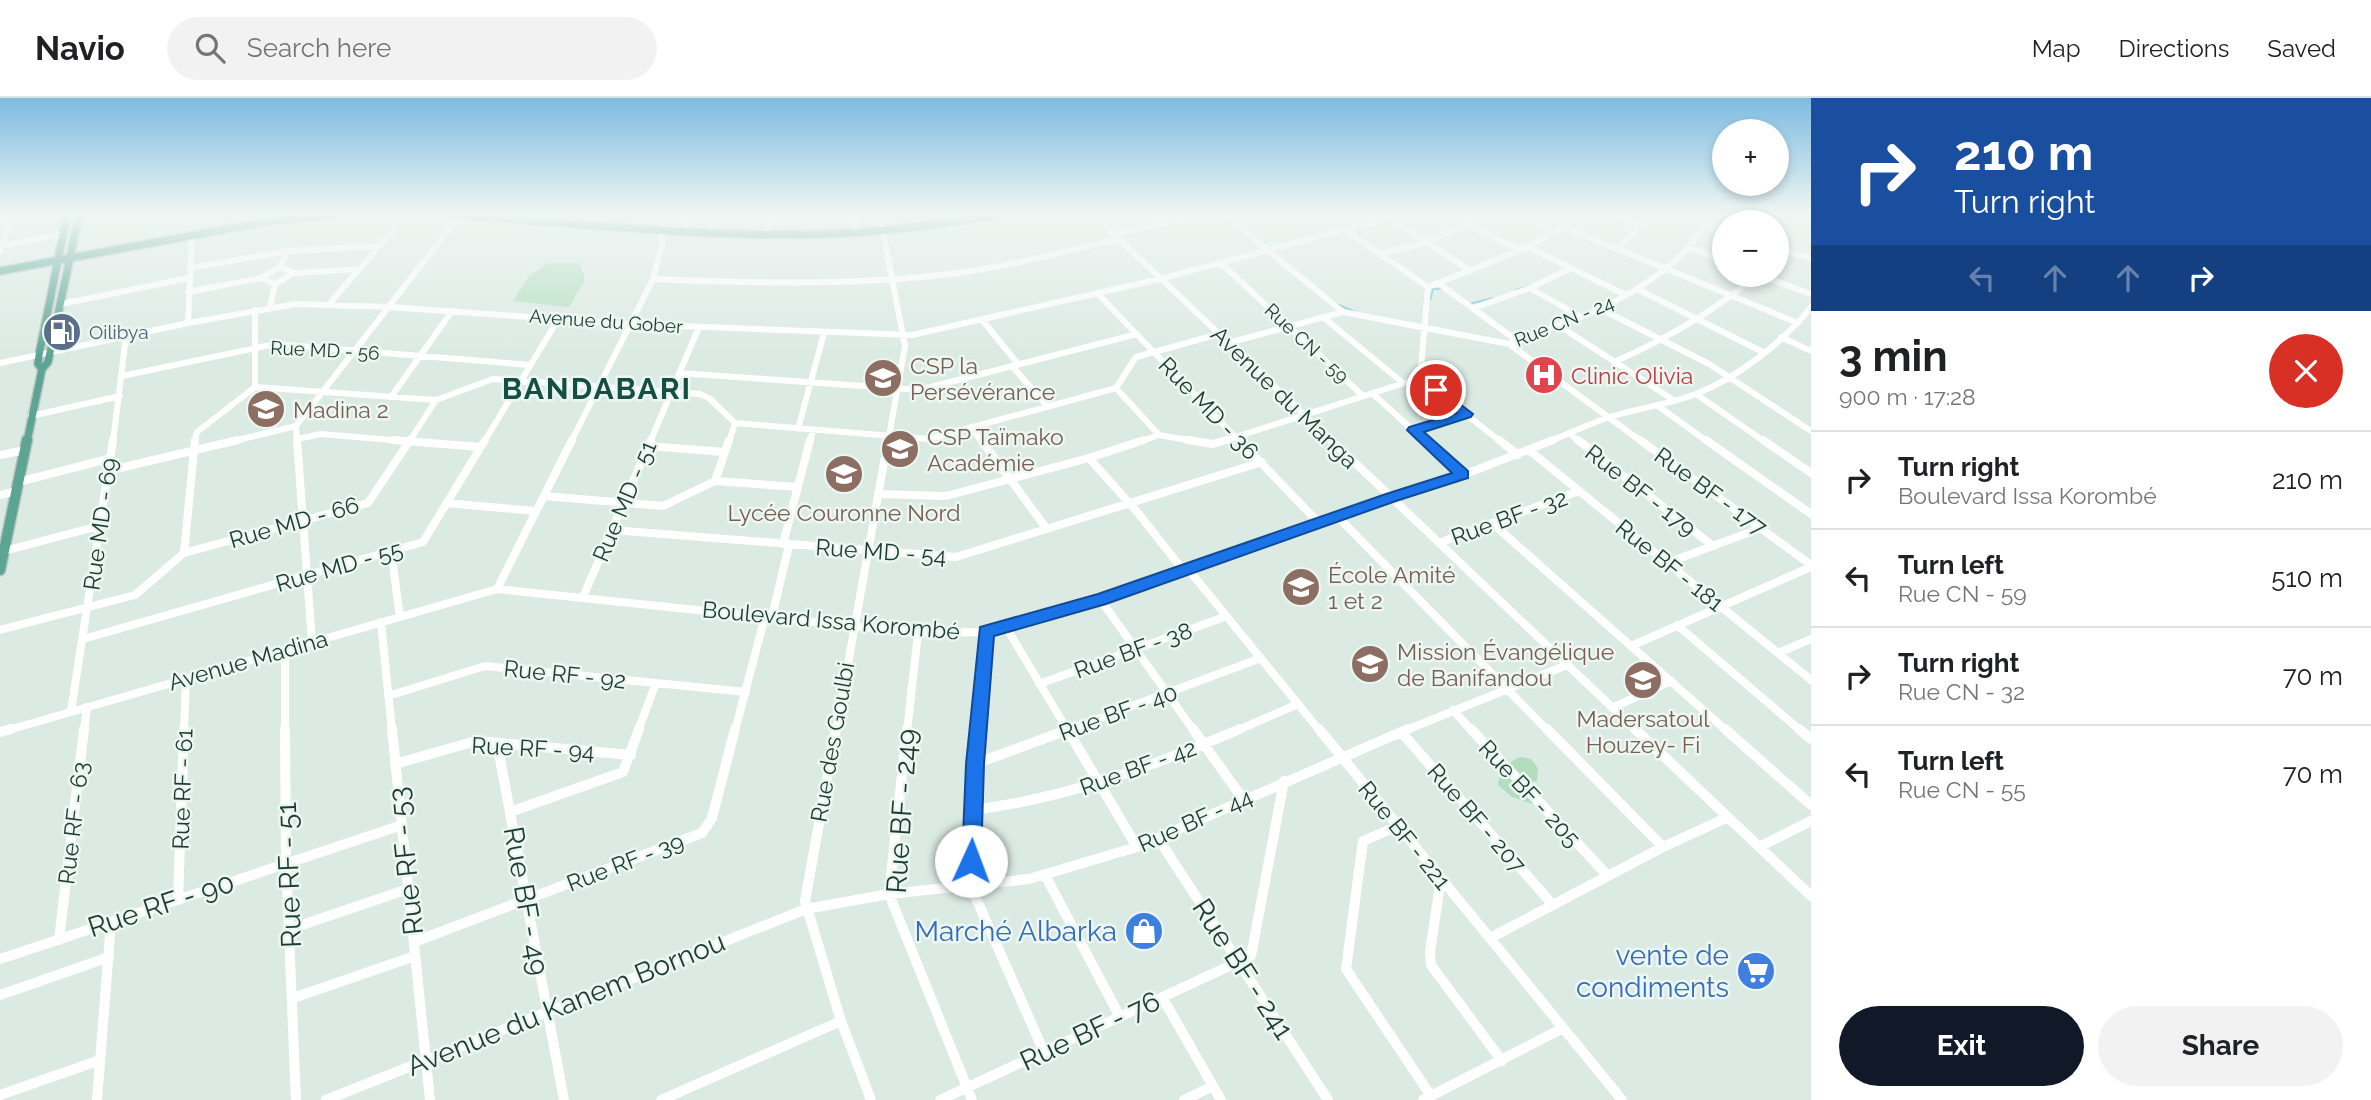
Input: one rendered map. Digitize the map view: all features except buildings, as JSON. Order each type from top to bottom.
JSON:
[{"type":"main road","points":[[0,269],[39,262]]},
{"type":"main road","points":[[0,567],[42,369],[39,355],[58,262]]},
{"type":"main road","points":[[42,369],[48,362],[70,262]]},
{"type":"main road","points":[[53,294],[63,292]]},
{"type":"main road","points":[[50,309],[60,306]]},
{"type":"street","points":[[188,323],[190,262]]},
{"type":"street","points":[[190,268],[226,262]]},
{"type":"street","points":[[188,292],[261,278],[280,267],[283,262]]},
{"type":"street","points":[[330,303],[366,262]]},
{"type":"street","points":[[107,471],[296,426],[424,262]]},
{"type":"street","points":[[496,589],[653,279],[657,262]]},
{"type":"street","name":"Rue des Goulbi","points":[[871,1100],[841,1021],[806,909],[805,892],[905,346],[889,262]]},
{"type":"street","points":[[653,279],[798,283],[947,275],[1017,262]]},
{"type":"street","name":"Avenue du Manga","points":[[1142,262],[1811,897]]},
{"type":"street","name":"Avenue du Gober","points":[[0,363],[270,307],[330,303],[629,324],[903,336],[984,321],[1225,262]]},
{"type":"street","points":[[1281,262],[1343,312]]},
{"type":"street","points":[[1391,262],[1428,287]]},
{"type":"street","points":[[1457,262],[1471,271]]},
{"type":"street","points":[[1428,287],[1492,262]]},
{"type":"street","points":[[1558,262],[1626,295]]},
{"type":"street","points":[[1648,262],[1800,320],[1811,321]]},
{"type":"street","name":"Rue CN - 24","points":[[1343,312],[1508,344],[1601,309],[1637,289],[1673,262]]},
{"type":"street","name":"Rue CN - 59","points":[[1221,263],[1363,396]]},
{"type":"street","points":[[280,267],[295,273]]},
{"type":"street","points":[[1474,308],[1530,288],[1571,268]]},
{"type":"street","points":[[270,307],[275,284],[295,273],[359,269]]},
{"type":"street","points":[[60,306],[189,278]]},
{"type":"street","points":[[261,278],[275,284]]},
{"type":"street","points":[[1438,283],[1517,340]]},
{"type":"street","points":[[1789,286],[1811,294]]},
{"type":"street","points":[[1420,378],[1428,287]]},
{"type":"street","points":[[1614,362],[1697,320],[1744,287]]},
{"type":"street","points":[[1530,288],[1581,317]]},
{"type":"street","points":[[1637,289],[1763,352]]},
{"type":"street","name":"Rue MD - 36","points":[[1098,294],[1319,523]]},
{"type":"street","name":"Boulevard Issa Korombé","points":[[496,589],[918,633],[986,632],[1101,599],[1391,497],[1463,475],[1611,417],[1696,394],[1729,377],[1763,352],[1811,307]]},
{"type":"street","points":[[1601,309],[1729,377],[1811,431]]},
{"type":"street","points":[[254,310],[255,387]]},
{"type":"street","points":[[391,397],[452,311]]},
{"type":"street","points":[[1228,343],[1343,312]]},
{"type":"street","name":"Rue MD - 55","points":[[83,639],[423,542],[559,318]]},
{"type":"street","points":[[1324,318],[1403,383]]},
{"type":"street","points":[[984,321],[1047,406]]},
{"type":"street","points":[[1558,325],[1675,401]]},
{"type":"street","name":"Rue MD - 51","points":[[583,597],[699,327]]},
{"type":"street","points":[[798,429],[824,333]]},
{"type":"street","points":[[679,373],[923,389],[1136,334]]},
{"type":"street","points":[[0,630],[135,595],[184,553],[191,451],[197,432],[255,387],[436,400],[490,379],[706,396],[735,423],[929,439],[1116,388],[1135,358],[1219,334]]},
{"type":"street","name":"Rue MD - 69","points":[[71,711],[108,459],[120,397],[126,336]]},
{"type":"street","points":[[1781,337],[1811,351]]},
{"type":"street","name":"Rue MD - 56","points":[[122,376],[275,344],[530,365]]},
{"type":"street","name":"Rue BF - 177","points":[[1508,344],[1811,566]]},
{"type":"street","points":[[878,494],[942,496],[1089,458],[1159,435],[1213,444],[1420,378]]},
{"type":"street","points":[[1420,378],[1518,455]]},
{"type":"street","points":[[1116,388],[1159,435]]},
{"type":"street","name":"Rue CN - 59","points":[[1372,393],[1463,475]]},
{"type":"street","points":[[1696,394],[1811,473]]},
{"type":"street","points":[[31,416],[120,397]]},
{"type":"street","name":"Rue MD - 66","points":[[184,553],[368,503],[436,400]]},
{"type":"street","points":[[1658,406],[1811,514]]},
{"type":"street","points":[[1414,430],[1466,414]]},
{"type":"street","points":[[715,481],[735,423]]},
{"type":"street","points":[[296,426],[312,642]]},
{"type":"street","points":[[971,427],[1047,529]]},
{"type":"street","name":"Rue RF - 39","points":[[414,943],[702,833],[712,818],[768,616],[813,430]]},
{"type":"street","points":[[297,439],[321,434],[480,447]]},
{"type":"street","name":"Rue BF - 179","points":[[1570,434],[1713,546]]},
{"type":"street","points":[[648,446],[723,452]]},
{"type":"street","points":[[0,456],[25,450]]},
{"type":"street","name":"Rue BF - 181","points":[[1529,450],[1811,680]]},
{"type":"street","name":"Rue BF - 221","points":[[1089,458],[1227,616],[1622,1100]]},
{"type":"street","points":[[0,495],[17,486],[108,459]]},
{"type":"street","name":"Rue MD - 54","points":[[612,530],[956,557],[1262,462]]},
{"type":"street","points":[[544,496],[663,506],[715,481],[798,487]]},
{"type":"street","name":"Rue BF - 32","points":[[1440,543],[1579,491]]},
{"type":"street","points":[[446,503],[536,511]]},
{"type":"street","points":[[1337,516],[1664,847]]},
{"type":"street","points":[[1492,523],[1811,805]]},
{"type":"street","points":[[4,551],[99,526]]},
{"type":"street","points":[[1667,563],[1761,528]]},
{"type":"street","points":[[391,551],[400,617]]},
{"type":"street","points":[[1631,646],[1811,566]]},
{"type":"street","name":"Avenue Madina","points":[[0,732],[496,589]]},
{"type":"street","points":[[1101,599],[1243,799]]},
{"type":"street","name":"Rue BF - 38","points":[[1039,684],[1227,616]]},
{"type":"street","name":"Rue RF - 53","points":[[381,622],[430,1100]]},
{"type":"street","points":[[1677,625],[1811,739]]},
{"type":"street","points":[[1006,627],[1137,846]]},
{"type":"street","points":[[986,632],[975,764],[971,887],[1044,1052]]},
{"type":"street","name":"Rue BF - 249","points":[[918,633],[889,894],[972,1100]]},
{"type":"street","points":[[1778,653],[1811,639]]},
{"type":"street","name":"Rue RF - 51","points":[[285,650],[286,863],[296,1100]]},
{"type":"street","name":"Rue BF - 40","points":[[975,764],[1261,658]]},
{"type":"street","name":"Rue BF - 44","points":[[806,909],[889,894],[971,887],[1045,876],[1158,838],[1284,780],[1567,665]]},
{"type":"street","name":"Rue RF - 92","points":[[388,696],[485,666],[746,692]]},
{"type":"street","name":"Rue RF - 61","points":[[178,900],[186,678]]},
{"type":"street","points":[[1612,708],[1671,681]]},
{"type":"street","points":[[510,812],[621,774],[631,755],[656,683]]},
{"type":"street","name":"Rue BF - 42","points":[[973,810],[1031,803],[1100,783],[1298,704]]},
{"type":"street","name":"Rue RF - 63","points":[[59,940],[87,707]]},
{"type":"street","name":"Rue BF - 205","points":[[1453,710],[1608,876]]},
{"type":"street","name":"Rue BF - 207","points":[[1401,732],[1553,905]]},
{"type":"street","name":"Rue RF - 94","points":[[396,764],[466,742],[631,755]]},
{"type":"street","name":"Rue BF - 49","points":[[497,743],[564,1100]]},
{"type":"street","points":[[1240,962],[1251,956],[1284,780]]},
{"type":"street","points":[[1490,938],[1664,847],[1726,818]]},
{"type":"street","points":[[1759,847],[1811,821]]},
{"type":"street","name":"Rue RF - 90","points":[[0,959],[402,825]]},
{"type":"street","points":[[1398,826],[1363,841],[1346,970],[1427,1098],[1563,1028]]},
{"type":"street","name":"Rue BF - 241","points":[[1158,838],[1328,1100]]},
{"type":"street","points":[[1045,876],[1120,1017]]},
{"type":"street","points":[[1441,878],[1430,953],[1431,965],[1502,1061]]},
{"type":"street","points":[[290,929],[408,889]]},
{"type":"street","name":"Avenue du Kanem Bornou","points":[[326,1100],[806,909]]},
{"type":"street","points":[[97,1100],[111,922]]},
{"type":"street","points":[[293,998],[415,956]]},
{"type":"street","points":[[0,995],[109,957]]},
{"type":"street","name":"Rue BF - 76","points":[[940,1100],[1240,962]]},
{"type":"street","points":[[1162,997],[1221,1100]]},
{"type":"street","points":[[661,1100],[841,1021]]},
{"type":"street","points":[[0,1096],[100,1060]]},
{"type":"street","points":[[1184,1100],[1213,1086]]},
{"type":"green space","points":[[548,263],[580,263],[585,280],[569,307],[513,301],[529,276]]},
{"type":"green space","points":[[1521,757],[1531,759],[1538,768],[1537,781],[1518,783],[1523,792],[1533,795],[1533,804],[1512,797],[1498,785],[1505,768]]},
{"type":"waterway","points":[[1516,290],[1529,286]]},
{"type":"waterway","points":[[1430,300],[1433,289],[1442,289]]},
{"type":"waterway","points":[[1469,304],[1493,298]]},
{"type":"waterway","points":[[1339,305],[1355,312]]},
{"type":"place","name":"Oilibya","points":[[62,332]]},
{"type":"place","name":"Clinic Olivia","points":[[1544,375]]},
{"type":"place","name":"CSP la Persévérance","points":[[883,378]]},
{"type":"place","name":"Madina 2","points":[[266,409]]},
{"type":"place","name":"CSP Taïmako Académie","points":[[900,449]]},
{"type":"place","name":"Lycée Couronne Nord","points":[[844,474]]},
{"type":"place","name":"École Amité 1 et 2","points":[[1301,587]]},
{"type":"place","name":"Mission Évangélique de Banifandou","points":[[1370,664]]},
{"type":"place","name":"Madersatoul Houzey- Fi","points":[[1643,680]]},
{"type":"place","name":"Marché Albarka","points":[[1144,931]]},
{"type":"place","name":"vente de condiments","points":[[1756,971]]},
{"type":"district","name":"BANDABARI","points":[[597,388]]},
{"type":"route","points":[[971,861],[975,764],[986,632],[1101,599],[1391,497],[1463,475],[1414,430],[1466,414],[1436,390]]}]
